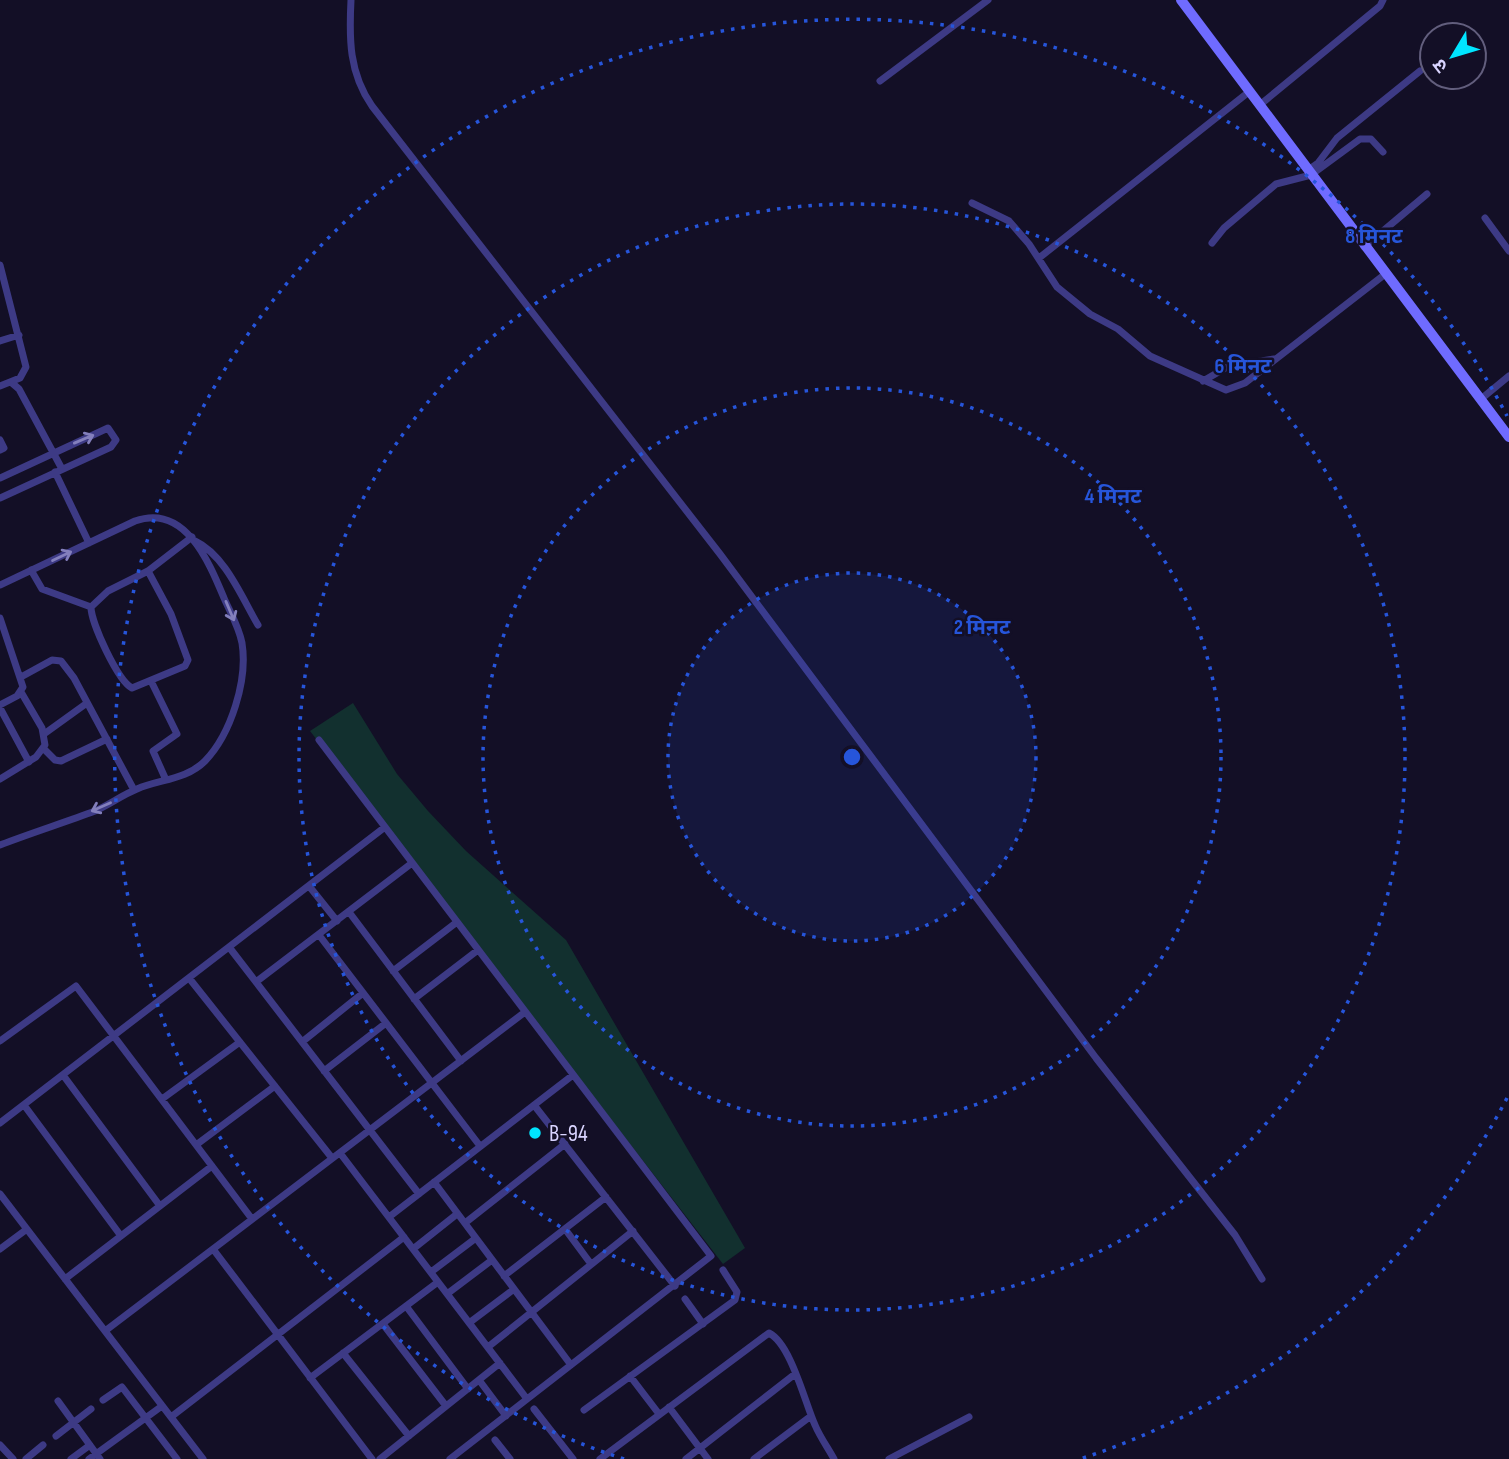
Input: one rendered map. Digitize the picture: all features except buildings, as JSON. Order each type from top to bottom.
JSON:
[{"type":"street","points":[[351,0],[351,55],[363,94],[720,554],[1096,1058],[1235,1235],[1262,1279]]},
{"type":"street","points":[[880,81],[988,0]]},
{"type":"street","points":[[1181,0],[1262,104],[1384,275],[1482,398],[1509,438]]},
{"type":"street","points":[[1262,104],[1381,6],[1383,0]]},
{"type":"street","points":[[1309,172],[1337,138],[1418,73]]},
{"type":"street","points":[[1039,258],[1250,91]]},
{"type":"street","points":[[1212,243],[1224,228],[1276,184],[1309,172],[1362,138],[1371,139],[1383,152]]},
{"type":"street","points":[[1364,247],[1427,194]]},
{"type":"street","points":[[972,203],[1005,218],[1039,258],[1056,287],[1090,314],[1118,329],[1144,353],[1219,388],[1234,389],[1384,275]]},
{"type":"street","points":[[1485,218],[1509,251]]},
{"type":"street","points":[[0,265],[26,367],[12,383],[0,386]]},
{"type":"street","points":[[0,341],[19,335]]},
{"type":"street","points":[[1203,381],[1229,366],[1275,359]]},
{"type":"street","points":[[1482,398],[1509,376]]},
{"type":"street","points":[[12,383],[20,391],[53,452],[58,471],[89,542]]},
{"type":"street","points":[[0,478],[108,428],[117,440],[115,444],[0,498]]},
{"type":"street","points":[[0,440],[4,448],[0,450]]},
{"type":"street","points":[[0,585],[89,542],[149,517],[173,523],[210,549],[258,625]]},
{"type":"street","points":[[91,607],[108,591],[148,570],[194,539]]},
{"type":"street","points":[[0,845],[97,810],[134,790],[196,769],[218,745],[233,710],[242,668],[242,643],[194,539]]},
{"type":"street","points":[[31,570],[42,589],[91,607]]},
{"type":"street","points":[[91,607],[103,642],[124,682],[132,688],[185,666],[188,660],[172,614],[148,570]]},
{"type":"street","points":[[0,618],[21,677],[21,692],[44,734],[44,748],[55,760],[61,761],[107,739]]},
{"type":"street","points":[[21,677],[58,659],[74,678],[134,790]]},
{"type":"street","points":[[151,681],[177,734],[153,751],[166,780]]},
{"type":"street","points":[[21,692],[0,707],[29,762]]},
{"type":"street","points":[[44,734],[87,703]]},
{"type":"street","points":[[319,740],[709,1253],[709,1261],[450,1459]]},
{"type":"street","points":[[0,779],[29,762],[44,748]]},
{"type":"street","points":[[0,1123],[385,827]]},
{"type":"street","points":[[256,982],[412,863]]},
{"type":"street","points":[[309,886],[337,921]]},
{"type":"street","points":[[349,912],[461,1060]]},
{"type":"street","points":[[393,971],[457,922]]},
{"type":"street","points":[[319,935],[480,1146]]},
{"type":"street","points":[[229,947],[419,1194]]},
{"type":"street","points":[[414,999],[478,950]]},
{"type":"street","points":[[189,978],[332,1158]]},
{"type":"street","points":[[0,1041],[74,986],[253,1219]]},
{"type":"street","points":[[302,1042],[363,993]]},
{"type":"street","points":[[105,1331],[525,1012]]},
{"type":"street","points":[[324,1071],[386,1023]]},
{"type":"street","points":[[162,1099],[240,1042]]},
{"type":"street","points":[[63,1075],[160,1206]]},
{"type":"street","points":[[388,1217],[573,1075]]},
{"type":"street","points":[[196,1145],[275,1086]]},
{"type":"street","points":[[24,1105],[121,1236]]},
{"type":"street","points":[[534,1105],[675,1286]]},
{"type":"street","points":[[465,1223],[565,1144]]},
{"type":"street","points":[[340,1153],[527,1399]]},
{"type":"street","points":[[65,1279],[212,1166]]},
{"type":"street","points":[[433,1182],[571,1365]]},
{"type":"street","points":[[0,1195],[203,1459]]},
{"type":"street","points":[[504,1276],[606,1197]]},
{"type":"street","points":[[413,1249],[457,1214]]},
{"type":"street","points":[[0,1249],[27,1229]]},
{"type":"street","points":[[565,1229],[591,1264]]},
{"type":"street","points":[[488,1347],[632,1231]]},
{"type":"street","points":[[170,1417],[404,1237]]},
{"type":"street","points":[[431,1272],[476,1238]]},
{"type":"street","points":[[213,1249],[372,1459]]},
{"type":"street","points":[[447,1294],[492,1260]]},
{"type":"street","points":[[584,1410],[737,1297],[737,1292],[723,1270]]},
{"type":"street","points":[[310,1378],[438,1282]]},
{"type":"street","points":[[470,1323],[514,1289]]},
{"type":"street","points":[[685,1299],[703,1324]]},
{"type":"street","points":[[406,1306],[468,1389]]},
{"type":"street","points":[[383,1324],[446,1406]]},
{"type":"street","points":[[600,1459],[769,1333],[775,1337],[795,1374],[811,1416],[833,1456],[823,1459]]},
{"type":"street","points":[[343,1353],[409,1436]]},
{"type":"street","points":[[380,1459],[500,1363]]},
{"type":"street","points":[[686,1459],[795,1374]]},
{"type":"street","points":[[631,1376],[659,1414]]},
{"type":"street","points":[[479,1380],[506,1416]]},
{"type":"street","points":[[103,1400],[122,1387],[177,1459]]},
{"type":"street","points":[[58,1401],[90,1445],[95,1457],[162,1406]]},
{"type":"street","points":[[669,1407],[708,1459]]},
{"type":"street","points":[[56,1436],[91,1409]]},
{"type":"street","points":[[534,1409],[573,1459]]},
{"type":"street","points":[[754,1459],[811,1416]]},
{"type":"street","points":[[889,1459],[969,1417]]},
{"type":"street","points":[[495,1440],[510,1459]]},
{"type":"street","points":[[0,1445],[13,1459]]},
{"type":"street","points":[[26,1459],[43,1445]]},
{"type":"street","points":[[71,1459],[90,1445]]},
{"type":"green space","points":[[353,703],[397,774],[428,811],[466,851],[566,940],[745,1248],[723,1264],[310,731]]},
{"type":"place","name":"B-94","points":[[535,1133]]}]
